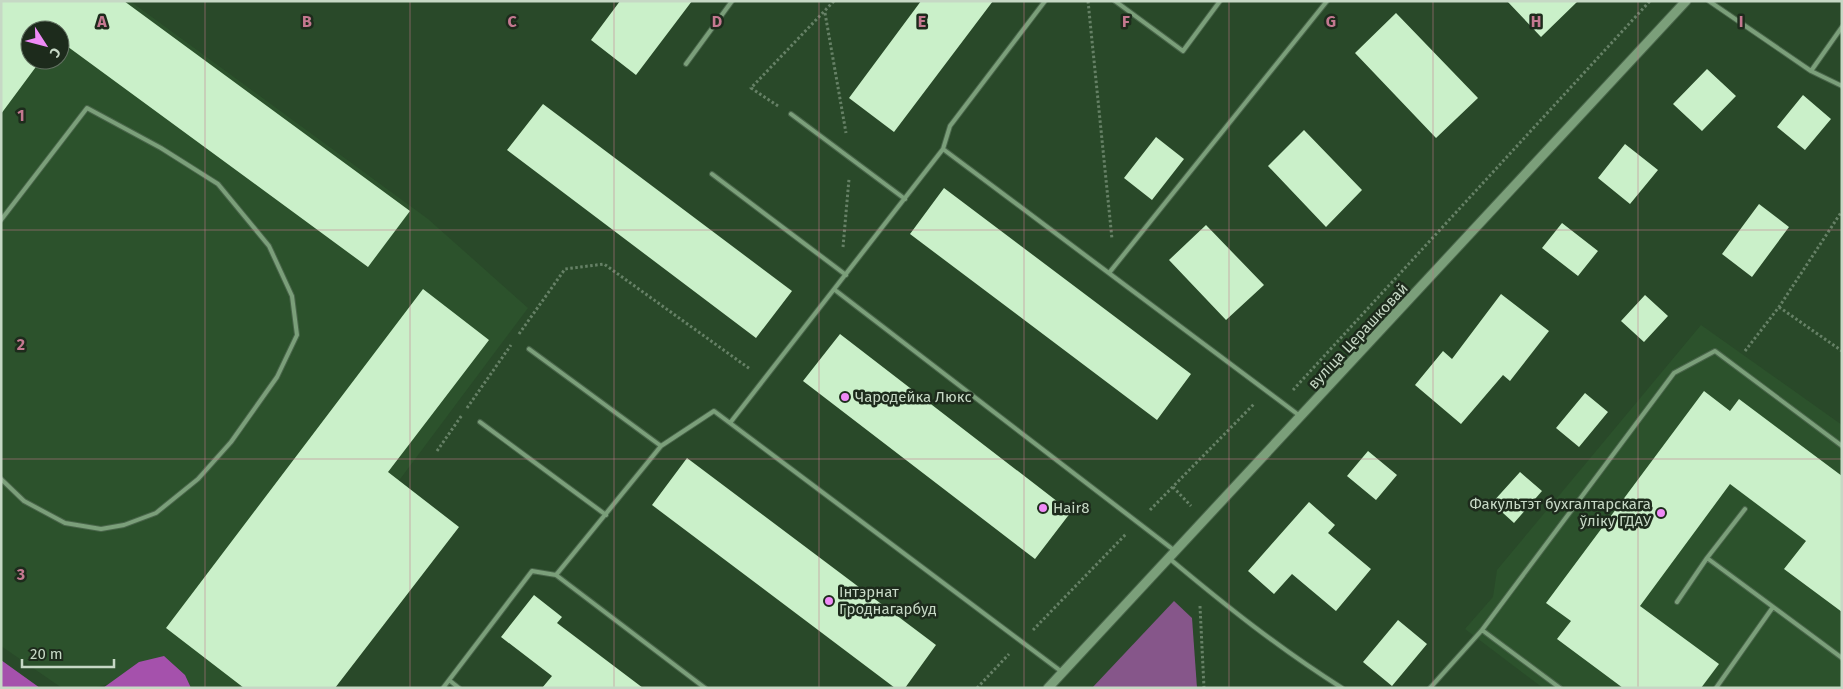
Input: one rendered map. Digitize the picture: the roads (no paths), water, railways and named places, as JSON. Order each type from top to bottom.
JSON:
[{"type":"street","name":"вуліца Церашковай","points":[[1048,688],[1302,417],[1686,1]]},
{"type":"lane","points":[[686,64],[732,1]]},
{"type":"lane","points":[[730,423],[943,149],[950,126],[1045,1]]},
{"type":"lane","points":[[1115,1],[1183,51],[1220,1]]},
{"type":"lane","points":[[1109,273],[1328,1]]},
{"type":"lane","points":[[1709,1],[1811,71],[1842,86]]},
{"type":"lane","points":[[1811,71],[1842,27]]},
{"type":"lane","points":[[1,220],[87,108],[161,148],[218,184],[269,246],[292,296],[297,335],[277,377],[232,442],[198,479],[156,513],[124,525],[102,529],[65,523],[24,501],[1,480]]},
{"type":"lane","points":[[791,114],[905,199]]},
{"type":"lane","points":[[943,149],[1302,417]]},
{"type":"lane","points":[[712,174],[846,275]]},
{"type":"lane","points":[[835,290],[1173,555],[1199,584],[1273,643],[1342,688]]},
{"type":"lane","points":[[529,349],[661,446]]},
{"type":"lane","points":[[1430,688],[1482,630],[1674,373],[1715,351],[1842,446]]},
{"type":"lane","points":[[556,575],[661,446],[714,411],[1063,673]]},
{"type":"lane","points":[[480,422],[606,515]]},
{"type":"lane","points":[[1677,602],[1707,558],[1745,509]]},
{"type":"lane","points":[[1707,558],[1842,658]]},
{"type":"lane","points":[[443,688],[532,571],[556,575],[705,688]]},
{"type":"lane","points":[[1716,688],[1773,607]]},
{"type":"lane","points":[[1482,630],[1560,688]]},
{"type":"lane","points":[[449,680],[459,688]]},
{"type":"place","name":"Чародейка Люкс","points":[[845,397]]},
{"type":"place","name":"Hair8","points":[[1043,508]]},
{"type":"place","name":"Факультэт бухгалтарскага ўліку ГДАУ","points":[[1661,513]]},
{"type":"place","name":"Інтэрнат Гроднагарбуд","points":[[829,601]]}]
